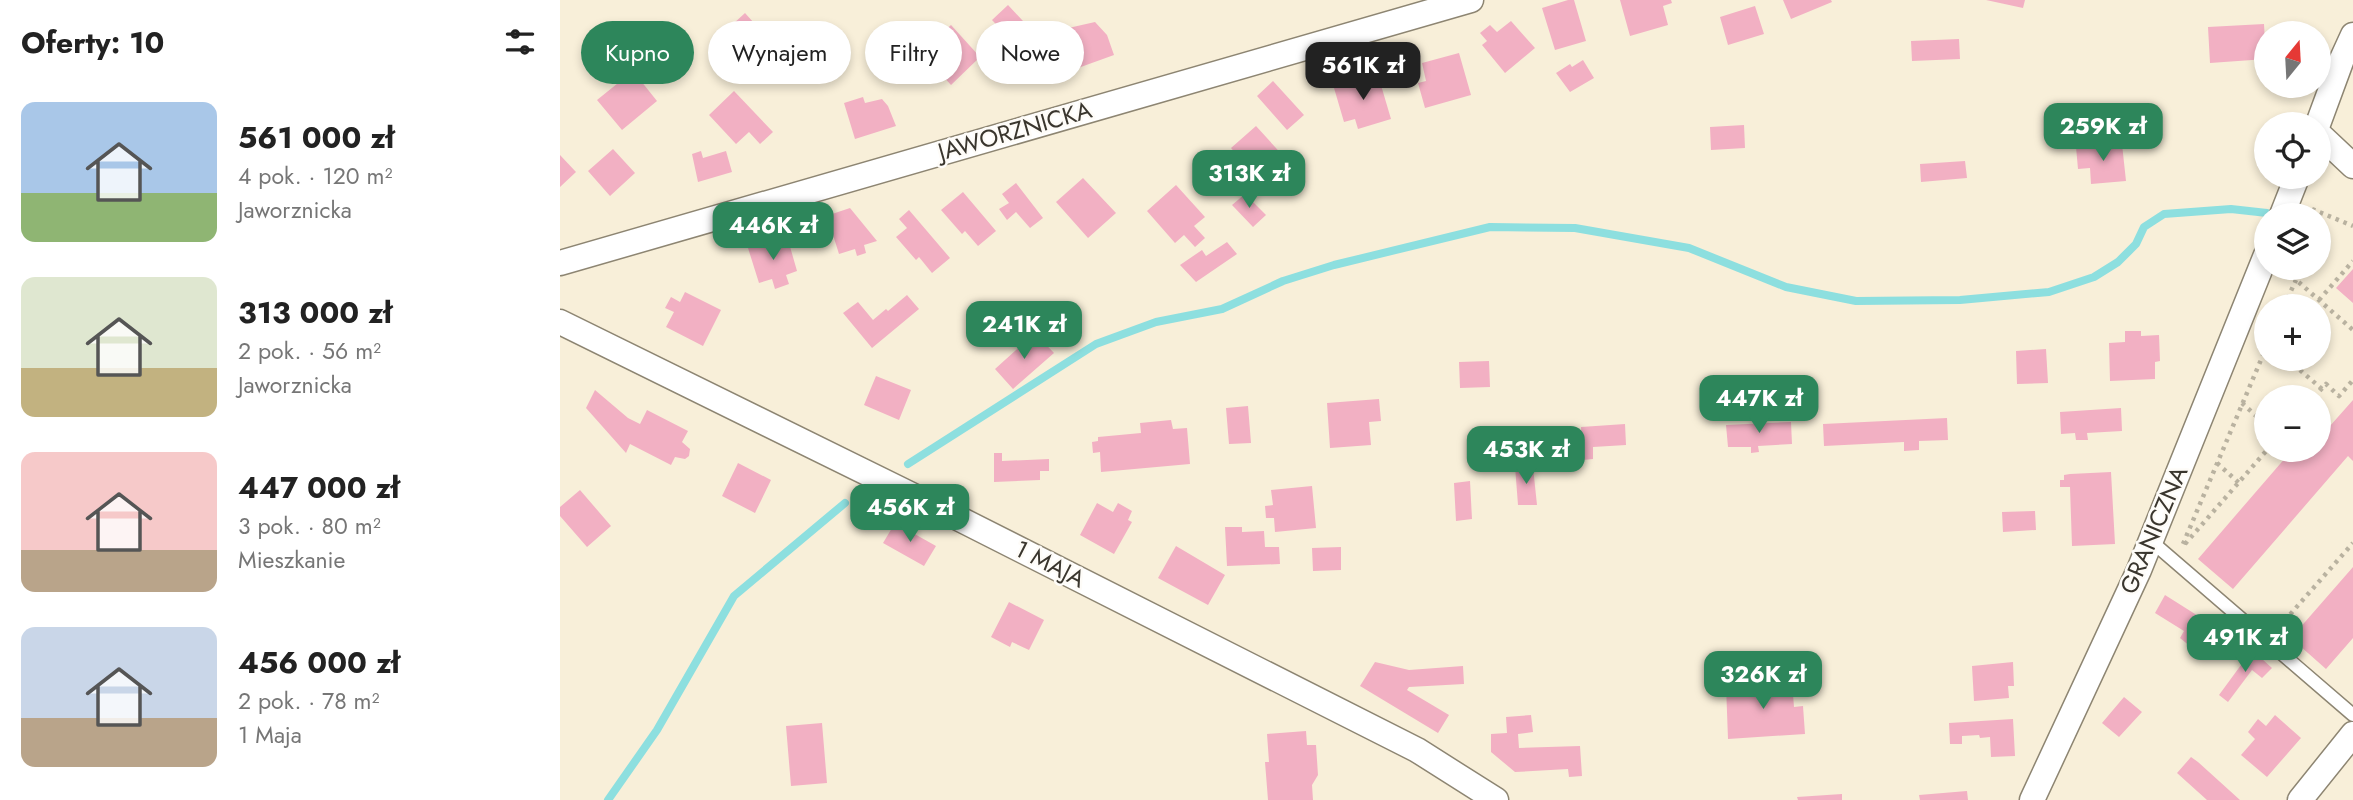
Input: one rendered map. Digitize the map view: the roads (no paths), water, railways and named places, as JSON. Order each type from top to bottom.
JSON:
[{"type":"street","name":"JAWORZNICKA","points":[[560,263],[1471,0]]},
{"type":"street","points":[[2322,112],[2353,35]]},
{"type":"street","points":[[2331,145],[2353,166]]},
{"type":"street","name":"GRANICZNA","points":[[2032,800],[2151,541],[2256,280]]},
{"type":"street","name":"1 MAJA","points":[[560,322],[920,499],[1417,750],[1496,800]]},
{"type":"street","points":[[2300,800],[2353,734]]},
{"type":"lane","points":[[2151,541],[2353,715]]},
{"type":"waterway","points":[[908,464],[1096,344],[1156,322],[1222,309],[1283,281],[1334,265],[1490,227],[1575,228],[1689,248],[1786,287],[1856,301],[1960,300],[2049,292],[2094,277],[2118,262],[2136,244],[2144,227],[2164,214],[2231,209],[2254,212]]},
{"type":"waterway","points":[[608,800],[657,730],[734,596],[845,503]]}]
